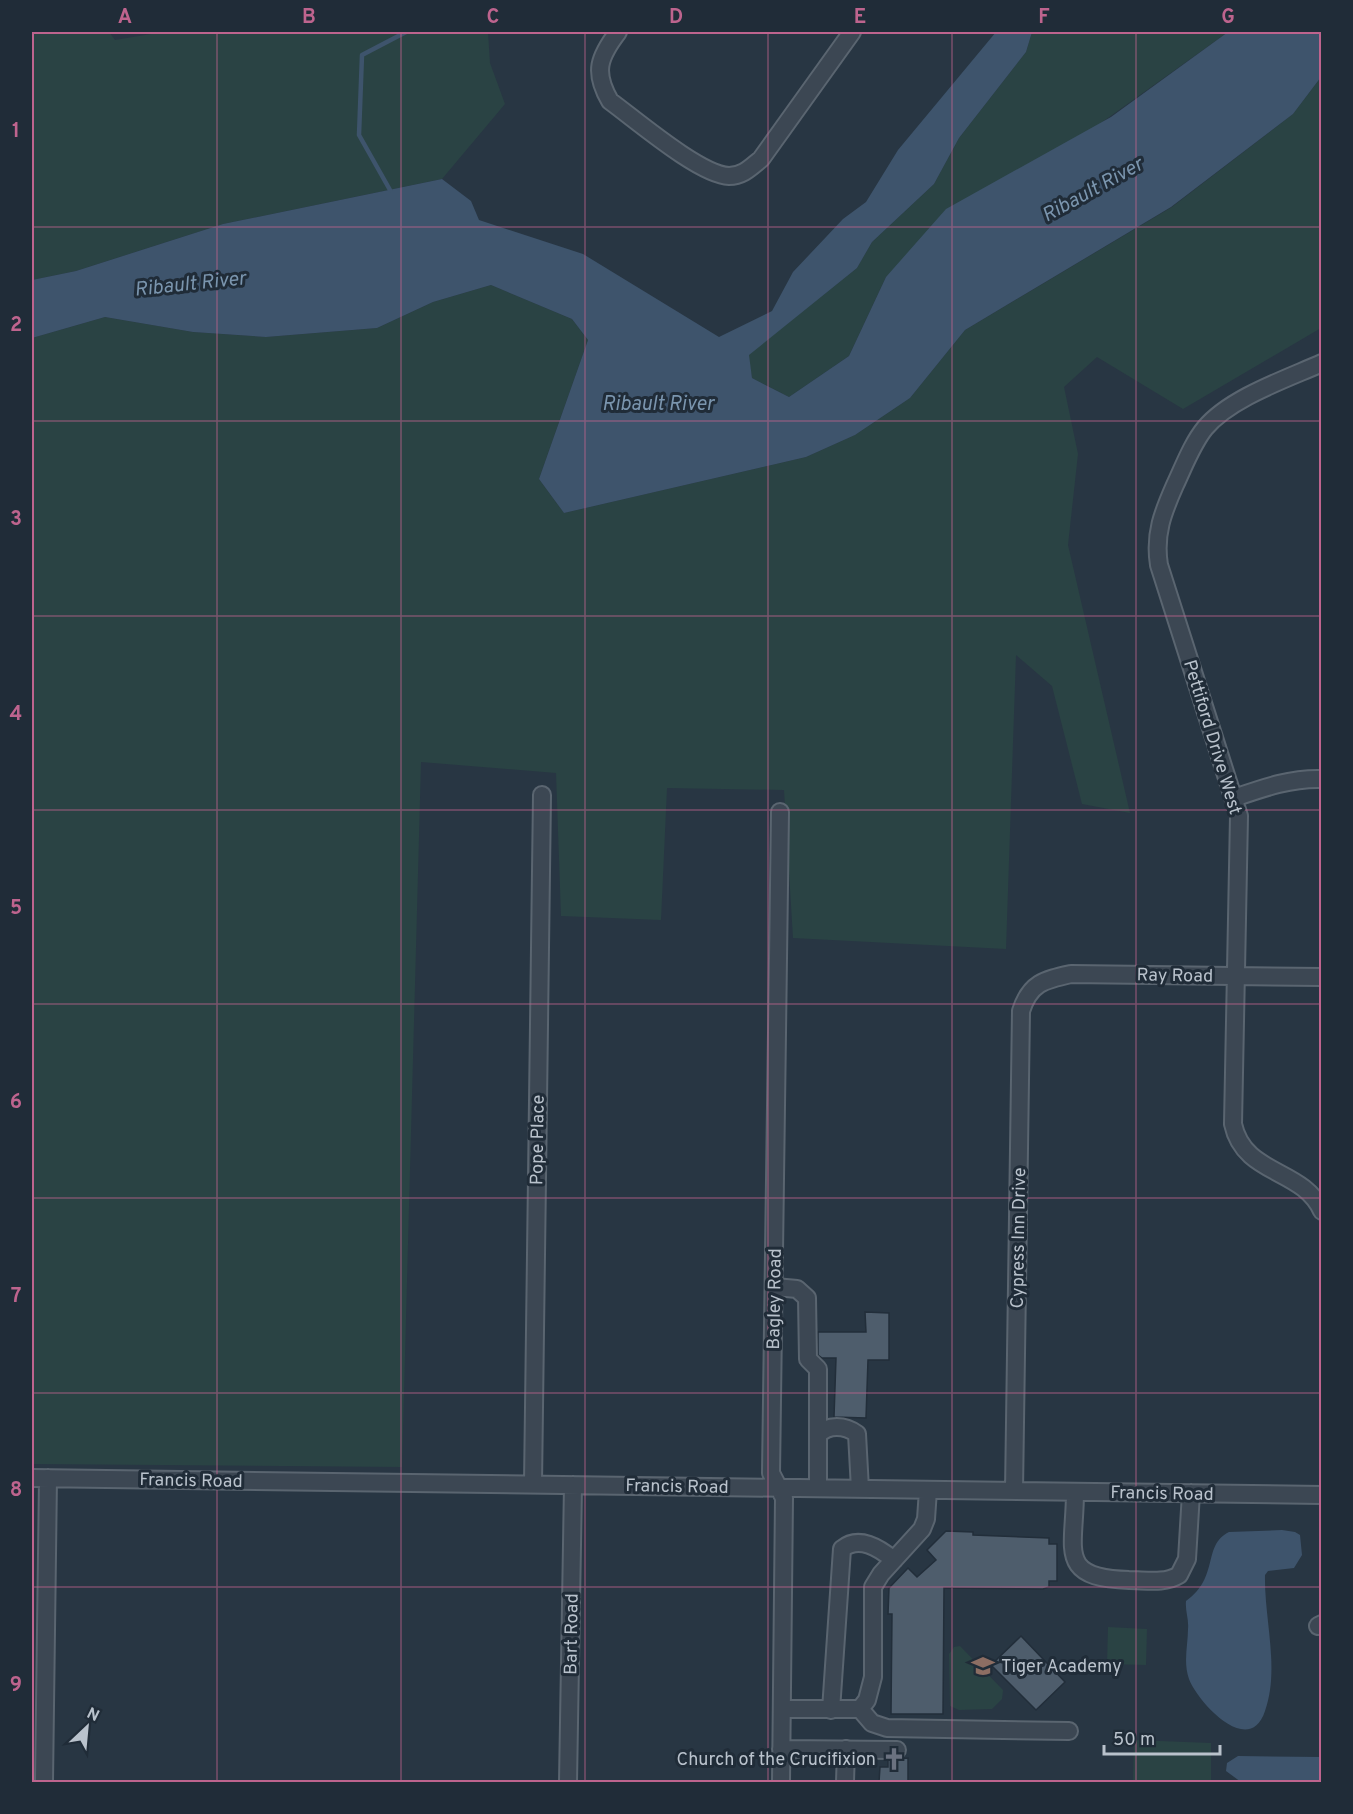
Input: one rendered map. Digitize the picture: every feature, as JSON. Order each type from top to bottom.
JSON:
[{"type":"street","points":[[618,32],[602,58],[599,72],[602,87],[610,101],[704,169],[730,176],[744,173],[761,159],[852,32]]},
{"type":"street","name":"Pettiford Drive West","points":[[1322,363],[1244,399],[1220,414],[1205,428],[1193,447],[1164,510],[1156,546],[1159,565],[1239,816],[1233,1124],[1236,1137],[1242,1149],[1252,1159],[1306,1190],[1318,1202],[1322,1211]]},
{"type":"street","points":[[1234,798],[1303,778],[1322,779]]},
{"type":"street","name":"Pope Place","points":[[533,1484],[542,795]]},
{"type":"street","name":"Bagley Road","points":[[780,812],[771,1473],[784,1498],[781,1782]]},
{"type":"street","name":"Ray Road","points":[[1032,987],[1043,980],[1071,974],[1322,977]]},
{"type":"street","name":"Cypress Inn Drive","points":[[1014,1491],[1022,1011],[1032,987]]},
{"type":"street","points":[[775,1287],[797,1289],[807,1298],[808,1359],[818,1369],[818,1488]]},
{"type":"street","points":[[818,1435],[834,1427],[846,1428],[856,1434],[860,1489]]},
{"type":"street","points":[[40,1478],[44,1782]]},
{"type":"street","name":"Francis Road","points":[[40,1478],[1322,1495]]},
{"type":"street","name":"Bart Road","points":[[568,1782],[573,1485]]},
{"type":"street","points":[[860,1709],[867,1700],[873,1677],[873,1587],[922,1529],[926,1519],[928,1490]]},
{"type":"street","points":[[1075,1492],[1074,1557],[1082,1572],[1101,1579],[1163,1581],[1179,1575],[1187,1559],[1191,1493]]},
{"type":"street","points":[[831,1710],[842,1549],[849,1544],[864,1543],[880,1549],[894,1560]]},
{"type":"street","points":[[782,1709],[860,1709]]},
{"type":"street","points":[[860,1709],[872,1723],[886,1728],[1069,1731]]},
{"type":"street","points":[[781,1749],[897,1750]]},
{"type":"street","points":[[845,1782],[846,1749]]},
{"type":"green space","points":[[32,32],[109,32],[115,40],[163,32],[488,32],[490,63],[505,104],[442,179],[223,224],[76,271],[32,280]]},
{"type":"green space","points":[[1032,32],[1228,32],[886,277],[849,356],[789,397],[752,378],[748,355],[857,268],[872,242],[934,184],[959,138],[1026,52]]},
{"type":"green space","points":[[1321,77],[1321,328],[1183,409],[1097,357],[1064,387],[1078,454],[1068,545],[1130,813],[1082,804],[1052,686],[1016,655],[1006,949],[793,938],[784,790],[667,788],[661,920],[561,916],[556,773],[421,762],[402,1467],[32,1464],[32,338],[105,317],[193,332],[266,337],[377,328],[433,302],[491,285],[572,319],[588,340],[539,479],[564,513],[806,457],[855,435],[910,398],[965,330],[1172,207],[1293,114]]},
{"type":"green space","points":[[1108,1627],[1147,1629],[1146,1665],[1107,1664]]},
{"type":"green space","points":[[960,1646],[1003,1690],[1002,1699],[992,1709],[959,1710],[950,1706],[949,1654],[954,1647]]},
{"type":"green space","points":[[1134,1740],[1211,1743],[1211,1782],[1133,1782]]},
{"type":"water","name":"Ribault River","points":[[996,32],[1032,32],[1026,52],[959,138],[934,184],[872,242],[857,268],[749,355],[752,378],[789,397],[849,356],[886,277],[946,209],[1111,117],[1228,32],[1321,32],[1321,77],[1293,114],[1171,207],[965,330],[910,398],[855,435],[806,457],[564,513],[539,479],[588,340],[572,319],[491,285],[433,302],[377,328],[266,337],[193,332],[105,317],[32,338],[32,280],[76,271],[223,224],[442,179],[471,201],[479,220],[583,254],[719,337],[772,311],[793,272],[843,219],[866,202],[898,150]]},
{"type":"water","points":[[1282,1530],[1300,1535],[1302,1555],[1294,1568],[1268,1571],[1265,1575],[1271,1661],[1269,1695],[1265,1711],[1257,1724],[1248,1729],[1236,1728],[1212,1711],[1189,1679],[1186,1660],[1188,1625],[1186,1601],[1197,1592],[1203,1582],[1216,1545],[1229,1532]]},
{"type":"water","points":[[1238,1756],[1321,1757],[1321,1782],[1241,1782],[1226,1771],[1227,1763]]},
{"type":"building","points":[[865,1312],[889,1313],[889,1360],[868,1360],[866,1418],[834,1417],[836,1358],[822,1358],[818,1355],[818,1332],[866,1332]]},
{"type":"building","points":[[946,1531],[973,1532],[973,1535],[1049,1538],[1049,1544],[1057,1544],[1057,1581],[1049,1581],[1049,1587],[1043,1589],[944,1588],[943,1714],[891,1714],[892,1614],[888,1614],[889,1588],[908,1568],[917,1577],[936,1560],[927,1550]]},
{"type":"building","points":[[1021,1636],[1065,1682],[1036,1710],[991,1665]]},
{"type":"building","points":[[908,1758],[908,1782],[879,1782],[880,1767],[888,1767],[888,1760]]},
{"type":"waterway","points":[[390,190],[359,135],[362,55],[406,32]]},
{"type":"place","name":"Tiger Academy","points":[[983,1666]]},
{"type":"place","name":"Church of the Crucifixion","points":[[894,1759]]}]
